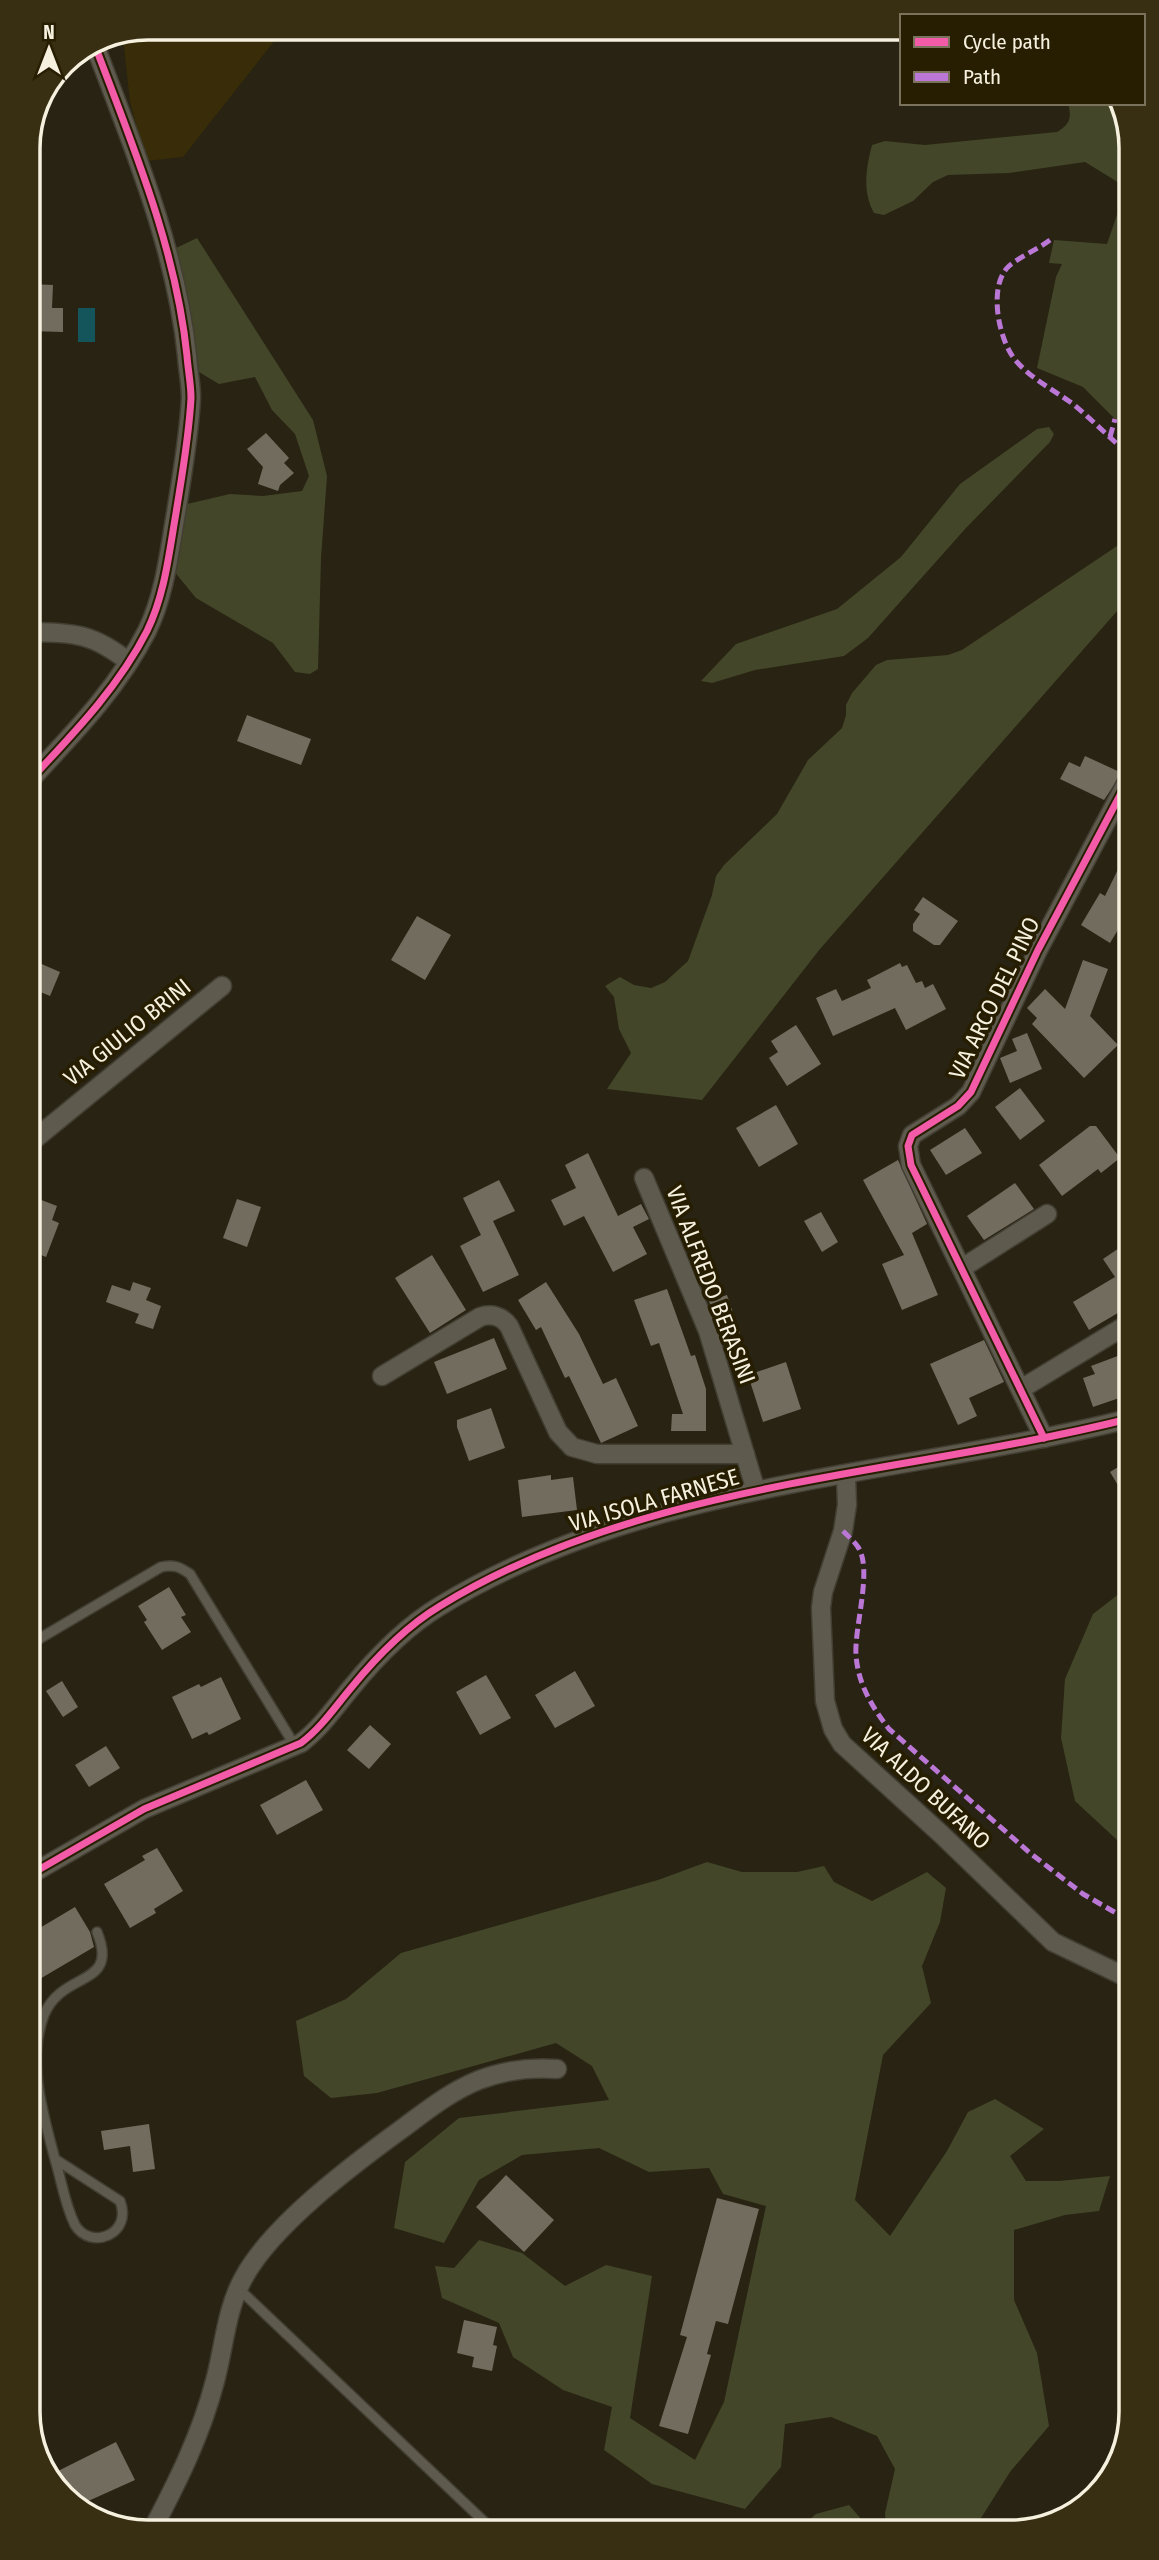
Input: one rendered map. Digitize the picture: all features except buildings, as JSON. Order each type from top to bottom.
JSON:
[{"type":"street","points":[[40,770],[72,736],[129,662],[153,617],[165,577],[185,454],[191,396],[183,319],[161,229],[130,136],[98,53]]},
{"type":"street","points":[[40,632],[70,633],[87,637],[110,647],[129,662]]},
{"type":"street","name":"VIA ARCO DEL PINO","points":[[1044,1438],[911,1165],[908,1152],[910,1140],[916,1131],[951,1111],[971,1092],[1034,957],[1119,797]]},
{"type":"street","name":"VIA GIULIO BRINI","points":[[40,1135],[222,986]]},
{"type":"street","name":"VIA ALFREDO BERASINI","points":[[644,1178],[708,1331],[756,1491]]},
{"type":"street","points":[[962,1268],[1047,1214]]},
{"type":"street","points":[[382,1376],[480,1317],[490,1315],[501,1318],[509,1326],[558,1432],[572,1447],[597,1454],[745,1454]]},
{"type":"street","points":[[1021,1389],[1119,1329]]},
{"type":"street","name":"VIA ISOLA FARNESE","points":[[40,1869],[152,1805],[295,1746],[315,1731],[390,1644],[420,1619],[462,1593],[524,1562],[587,1537],[685,1508],[756,1491],[1044,1438],[1119,1421]]},
{"type":"street","name":"VIA ALDO BUFANO","points":[[846,1475],[847,1504],[843,1531],[826,1582],[821,1608],[825,1701],[833,1729],[842,1744],[941,1834],[1053,1942],[1119,1974]]},
{"type":"street","points":[[156,2520],[197,2438],[215,2381],[238,2288],[258,2255],[294,2218],[374,2149],[441,2100],[478,2081],[505,2072],[557,2069]]},
{"type":"lane","points":[[40,1638],[161,1567],[181,1567],[190,1574],[295,1746]]},
{"type":"lane","points":[[40,2037],[41,2026],[54,1998],[102,1964],[104,1951],[97,1932]]},
{"type":"lane","points":[[40,2097],[44,2125],[70,2214],[79,2232],[99,2237],[118,2229],[124,2215],[120,2201],[55,2159]]},
{"type":"lane","points":[[238,2288],[483,2520]]},
{"type":"shaded area","points":[[148,40],[275,40],[183,157],[146,161],[130,102],[124,43]]},
{"type":"green space","points":[[1068,105],[1110,105],[1118,134],[1119,184],[1085,162],[1009,173],[948,175],[933,182],[913,201],[884,215],[874,213],[870,205],[866,179],[872,145],[885,141],[925,145],[1057,132],[1065,126],[1070,113]]},
{"type":"green space","points":[[1119,209],[1119,423],[1083,387],[1037,368],[1056,277],[1062,264],[1049,263],[1054,240],[1107,244]]},
{"type":"green space","points":[[197,238],[313,420],[327,476],[321,558],[318,669],[310,674],[295,672],[273,643],[196,598],[173,570],[187,504],[230,494],[263,496],[302,491],[309,476],[295,434],[272,410],[255,377],[219,384],[199,372],[174,258],[176,248]]},
{"type":"green space","points":[[1049,427],[1054,434],[1050,442],[966,528],[868,638],[844,656],[755,670],[712,683],[701,681],[736,644],[837,609],[901,557],[960,484],[1037,429]]},
{"type":"green space","points":[[1119,543],[1119,610],[820,949],[702,1100],[607,1089],[631,1053],[619,1029],[614,997],[605,986],[620,977],[634,985],[651,988],[665,982],[688,961],[712,895],[716,876],[777,814],[808,760],[842,728],[846,705],[852,693],[876,665],[887,660],[948,655],[962,650]]},
{"type":"green space","points":[[1119,1594],[1119,1842],[1075,1801],[1061,1738],[1065,1679],[1093,1614]]},
{"type":"green space","points":[[707,1862],[742,1872],[797,1872],[824,1866],[834,1882],[872,1901],[927,1872],[946,1888],[940,1922],[922,1966],[931,2003],[883,2055],[855,2200],[890,2236],[947,2151],[968,2112],[995,2099],[1044,2129],[1010,2156],[1026,2181],[1110,2176],[1099,2211],[1065,2215],[1014,2230],[1014,2300],[1037,2353],[1049,2426],[1010,2472],[980,2520],[886,2520],[895,2469],[877,2436],[831,2417],[785,2424],[781,2467],[745,2509],[652,2484],[604,2450],[612,2407],[563,2390],[513,2357],[499,2323],[442,2298],[435,2266],[454,2268],[479,2240],[522,2253],[565,2286],[606,2265],[652,2276],[630,2418],[695,2460],[724,2402],[766,2206],[723,2194],[709,2168],[649,2172],[599,2148],[522,2155],[479,2180],[444,2243],[394,2228],[405,2162],[459,2118],[609,2100],[592,2066],[556,2043],[377,2093],[331,2098],[304,2076],[296,2021],[346,1999],[401,1953],[658,1880]]},
{"type":"green space","points":[[849,2505],[862,2520],[809,2520],[816,2514]]},
{"type":"water","points":[[78,308],[95,308],[95,342],[78,342]]},
{"type":"marked path","points":[[1050,240],[1014,262],[1002,275],[997,300],[1005,342],[1023,368],[1073,404],[1119,446]]},
{"type":"marked path","points":[[1110,437],[1115,419]]},
{"type":"marked path","points":[[843,1531],[858,1547],[864,1569],[856,1644],[857,1666],[867,1695],[883,1721],[1030,1853],[1083,1894],[1119,1915]]},
{"type":"cycle path","points":[[40,769],[109,691],[135,652],[153,617],[168,558],[190,413],[187,356],[173,275],[151,196],[98,53]]},
{"type":"cycle path","points":[[1044,1438],[911,1165],[908,1146],[912,1135],[958,1106],[971,1092],[1038,950],[1119,797]]},
{"type":"cycle path","points":[[40,1869],[144,1809],[301,1743],[403,1633],[440,1606],[519,1564],[601,1532],[687,1507],[775,1487],[1042,1438],[1119,1421]]}]
